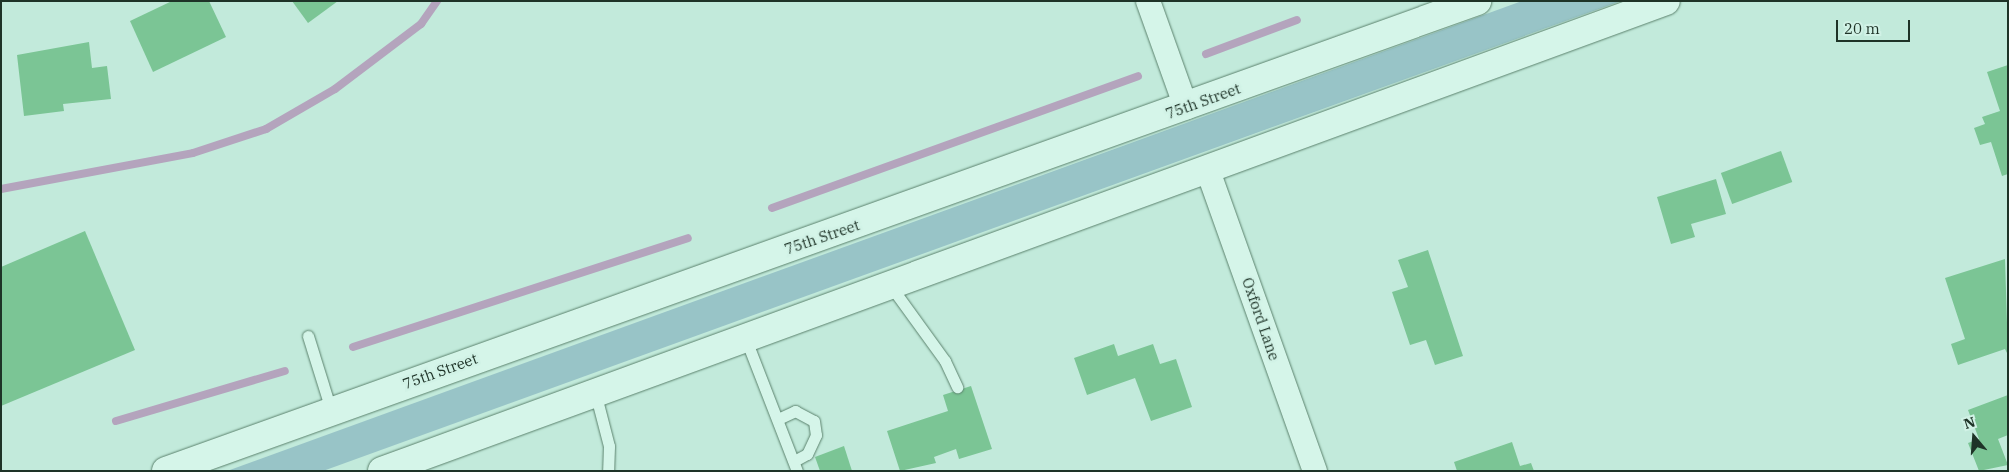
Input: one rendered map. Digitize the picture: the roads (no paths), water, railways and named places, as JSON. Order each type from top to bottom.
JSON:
[{"type":"main road","name":"75th Street","points":[[166,471],[331,410],[1186,107],[1477,1]]},
{"type":"main road","points":[[382,471],[1666,1]]},
{"type":"street","points":[[1148,1],[1186,107]]},
{"type":"street","name":"Oxford Lane","points":[[1208,168],[1315,471]]},
{"type":"lane","points":[[889,284],[945,361],[957,387]]},
{"type":"lane","points":[[308,336],[331,410]]},
{"type":"lane","points":[[745,337],[796,466],[807,454],[816,435],[814,421],[795,411],[778,419]]},
{"type":"lane","points":[[595,392],[609,446],[608,471]]},
{"type":"waterway","points":[[1,189],[193,153],[266,129],[335,89],[421,24],[437,1]]},
{"type":"waterway","points":[[1206,54],[1297,20]]},
{"type":"waterway","points":[[772,208],[1138,76]]},
{"type":"waterway","points":[[353,347],[688,238]]},
{"type":"waterway","points":[[116,421],[285,371]]}]
